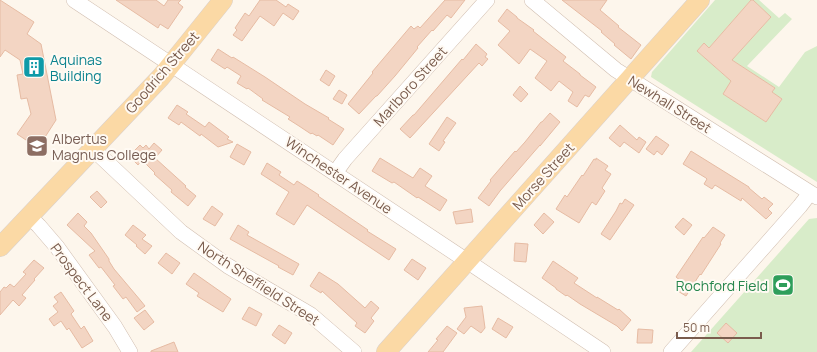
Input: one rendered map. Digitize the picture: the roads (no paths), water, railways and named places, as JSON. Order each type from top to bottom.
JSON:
[{"type":"main road","name":"Goodrich Street","points":[[0,247],[172,65],[223,0]]},
{"type":"main road","name":"Morse Street","points":[[386,352],[700,0]]},
{"type":"street","name":"Winchester Avenue","points":[[74,0],[603,352]]},
{"type":"street","name":"Marlboro Street","points":[[335,173],[345,159],[487,0]]},
{"type":"street","name":"Newhall Street","points":[[532,0],[616,70],[814,195]]},
{"type":"street","name":"North Sheffield Street","points":[[93,149],[182,232],[228,266],[311,315],[354,352]]},
{"type":"street","points":[[671,352],[800,206],[814,195]]},
{"type":"street","name":"Prospect Lane","points":[[29,216],[57,247],[115,327],[130,352]]},
{"type":"place","name":"Aquinas Building","points":[[34,67]]},
{"type":"place","name":"Albertus Magnus College","points":[[37,146]]},
{"type":"place","name":"Rochford Field","points":[[783,285]]}]
